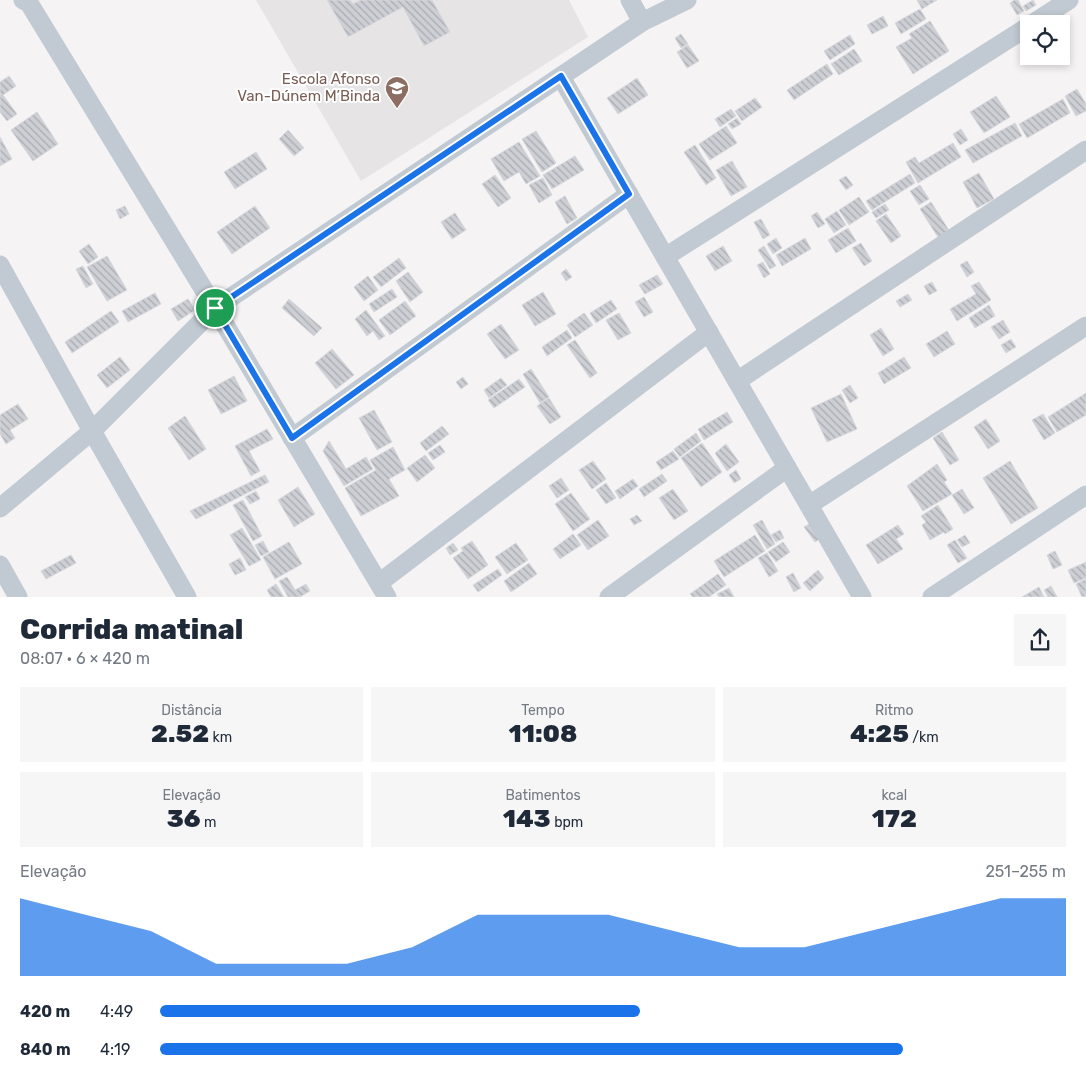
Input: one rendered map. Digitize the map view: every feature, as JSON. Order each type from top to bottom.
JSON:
[{"type":"street","points":[[23,0],[29,3],[215,308],[383,590],[709,332]]},
{"type":"street","points":[[630,0],[642,22]]},
{"type":"street","points":[[0,508],[92,431],[215,308],[642,22],[687,0]]},
{"type":"street","points":[[1046,15],[1069,0]]},
{"type":"street","points":[[665,257],[1020,31]]},
{"type":"street","points":[[561,76],[809,505],[853,593]]},
{"type":"street","points":[[737,381],[1086,150]]},
{"type":"street","points":[[292,438],[629,194]]},
{"type":"street","points":[[0,265],[187,597]]},
{"type":"street","points":[[809,505],[1086,326]]},
{"type":"street","points":[[609,597],[788,468]]},
{"type":"street","points":[[932,597],[1086,495]]},
{"type":"street","points":[[0,565],[18,597]]},
{"type":"shaded area","name":"Escola Afonso Van-Dúnem M’Binda","points":[[256,0],[569,0],[588,37],[361,181]]},
{"type":"building","points":[[327,0],[350,0],[353,4],[361,0],[432,0],[450,32],[424,46],[403,7],[348,37]]},
{"type":"building","points":[[917,0],[937,0],[922,9]]},
{"type":"building","points":[[1018,0],[1024,11],[1017,15],[1010,3]]},
{"type":"building","points":[[1033,0],[1036,5],[1026,11],[1023,6]]},
{"type":"building","points":[[920,9],[926,19],[901,34],[895,23]]},
{"type":"building","points":[[883,16],[888,26],[872,34],[867,25]]},
{"type":"building","points":[[930,21],[949,51],[913,74],[896,47],[912,38],[909,34]]},
{"type":"building","points":[[681,34],[688,44],[681,48],[675,38]]},
{"type":"building","points":[[850,35],[855,44],[830,60],[824,51]]},
{"type":"building","points":[[688,45],[699,61],[687,68],[677,52]]},
{"type":"building","points":[[854,49],[862,61],[839,75],[831,64]]},
{"type":"building","points":[[827,64],[833,74],[794,100],[787,90]]},
{"type":"building","points":[[9,76],[16,86],[3,95],[17,114],[7,121],[0,112],[0,82]]},
{"type":"building","points":[[637,78],[648,95],[618,114],[607,98]]},
{"type":"building","points":[[1077,89],[1086,104],[1086,111],[1076,116],[1065,96]]},
{"type":"building","points":[[996,96],[1010,117],[984,133],[970,112]]},
{"type":"building","points":[[755,98],[762,107],[742,121],[735,111]]},
{"type":"building","points":[[1063,99],[1070,113],[1027,138],[1019,124]]},
{"type":"building","points":[[731,109],[736,116],[720,127],[715,119]]},
{"type":"building","points":[[37,112],[58,144],[33,161],[11,130]]},
{"type":"building","points":[[737,118],[741,124],[732,129],[728,124]]},
{"type":"building","points":[[1015,123],[1022,136],[973,163],[965,150]]},
{"type":"building","points":[[726,126],[737,143],[710,160],[699,144]]},
{"type":"building","points":[[961,129],[968,140],[960,145],[953,134]]},
{"type":"building","points":[[288,130],[304,148],[294,156],[279,139]]},
{"type":"building","points":[[536,131],[556,163],[542,172],[522,139]]},
{"type":"building","points":[[0,137],[12,159],[0,166]]},
{"type":"building","points":[[519,142],[540,176],[526,184],[519,172],[504,181],[491,159]]},
{"type":"building","points":[[953,143],[961,157],[918,183],[906,162],[915,157],[919,163]]},
{"type":"building","points":[[695,145],[716,178],[706,185],[684,152]]},
{"type":"building","points":[[256,152],[267,169],[235,189],[224,172]]},
{"type":"building","points":[[575,156],[584,170],[552,189],[543,175]]},
{"type":"building","points":[[732,161],[747,187],[731,196],[716,170]]},
{"type":"building","points":[[979,173],[994,199],[977,208],[963,182]]},
{"type":"building","points":[[910,174],[915,183],[872,210],[866,201]]},
{"type":"building","points":[[495,175],[511,198],[498,207],[482,184]]},
{"type":"building","points":[[846,176],[853,185],[846,190],[839,180]]},
{"type":"building","points":[[543,178],[552,195],[539,203],[529,185]]},
{"type":"building","points":[[920,185],[929,199],[919,205],[910,191]]},
{"type":"building","points":[[565,196],[577,218],[567,224],[555,202]]},
{"type":"building","points":[[859,197],[869,212],[849,225],[839,210]]},
{"type":"building","points":[[931,202],[952,235],[941,242],[920,209]]},
{"type":"building","points":[[885,204],[889,210],[876,218],[872,212]]},
{"type":"building","points":[[125,206],[129,214],[120,219],[116,210]]},
{"type":"building","points":[[255,206],[270,228],[232,254],[217,232]]},
{"type":"building","points":[[837,211],[846,225],[834,233],[825,219]]},
{"type":"building","points":[[817,212],[825,224],[818,228],[811,216]]},
{"type":"building","points":[[455,213],[466,230],[452,239],[441,222]]},
{"type":"building","points":[[886,214],[901,236],[891,243],[876,221]]},
{"type":"building","points":[[761,219],[770,235],[763,239],[754,222]]},
{"type":"building","points":[[848,228],[856,241],[836,253],[828,240]]},
{"type":"building","points":[[776,238],[782,248],[773,254],[767,244]]},
{"type":"building","points":[[805,238],[811,249],[782,266],[776,255]]},
{"type":"building","points":[[861,243],[872,261],[864,266],[852,248]]},
{"type":"building","points":[[89,244],[98,257],[88,264],[79,251]]},
{"type":"building","points":[[723,246],[732,261],[715,271],[706,256]]},
{"type":"building","points":[[764,246],[776,266],[770,269],[758,250]]},
{"type":"building","points":[[107,256],[127,290],[107,301],[87,267]]},
{"type":"building","points":[[399,258],[406,268],[381,287],[373,277]]},
{"type":"building","points":[[967,261],[974,272],[967,277],[960,265]]},
{"type":"building","points":[[763,262],[770,274],[764,278],[757,265]]},
{"type":"building","points":[[83,266],[93,284],[86,288],[76,269]]},
{"type":"building","points":[[566,269],[572,277],[566,281],[561,273]]},
{"type":"building","points":[[408,272],[423,292],[410,302],[396,281]]},
{"type":"building","points":[[657,275],[663,284],[645,294],[639,285]]},
{"type":"building","points":[[368,276],[378,290],[364,301],[354,287]]},
{"type":"building","points":[[932,282],[937,291],[929,295],[924,286]]},
{"type":"building","points":[[979,282],[991,300],[957,321],[950,309],[976,294],[971,286]]},
{"type":"building","points":[[392,289],[397,297],[374,312],[369,304]]},
{"type":"building","points":[[543,292],[556,314],[535,326],[522,305]]},
{"type":"building","points":[[155,293],[161,304],[128,322],[122,311]]},
{"type":"building","points":[[908,294],[912,300],[900,307],[896,301]]},
{"type":"building","points":[[644,297],[653,312],[644,317],[635,302]]},
{"type":"building","points":[[188,299],[195,310],[178,321],[171,309]]},
{"type":"building","points":[[289,299],[322,328],[314,336],[282,308]]},
{"type":"building","points":[[611,300],[617,309],[596,323],[590,313]]},
{"type":"building","points":[[405,301],[416,316],[390,335],[379,320]]},
{"type":"building","points":[[989,305],[995,316],[975,328],[969,318]]},
{"type":"building","points":[[366,310],[385,336],[379,340],[373,331],[367,336],[355,319]]},
{"type":"building","points":[[111,311],[119,322],[72,353],[65,342]]},
{"type":"building","points":[[584,313],[593,325],[575,337],[567,325]]},
{"type":"building","points":[[619,313],[631,333],[618,340],[606,320]]},
{"type":"building","points":[[1003,320],[1010,332],[999,339],[991,327]]},
{"type":"building","points":[[501,324],[519,350],[505,359],[487,334]]},
{"type":"building","points":[[881,328],[894,349],[883,356],[870,335]]},
{"type":"building","points":[[567,330],[572,338],[547,356],[542,347]]},
{"type":"building","points":[[947,331],[955,344],[934,357],[926,344]]},
{"type":"building","points":[[1011,339],[1016,347],[1006,353],[1001,345]]},
{"type":"building","points":[[575,340],[597,373],[590,378],[567,345]]},
{"type":"building","points":[[332,349],[354,375],[336,389],[315,363]]},
{"type":"building","points":[[120,357],[130,370],[107,388],[97,375]]},
{"type":"building","points":[[904,357],[911,368],[884,384],[878,373]]},
{"type":"building","points":[[531,369],[549,397],[540,403],[523,374]]},
{"type":"building","points":[[234,376],[247,401],[221,414],[208,390]]},
{"type":"building","points":[[463,377],[468,384],[461,389],[456,382]]},
{"type":"building","points":[[501,378],[507,385],[489,398],[484,390]]},
{"type":"building","points":[[519,379],[525,387],[494,408],[488,400]]},
{"type":"building","points":[[850,385],[858,398],[850,403],[842,390]]},
{"type":"building","points":[[1086,393],[1086,415],[1057,432],[1048,417]]},
{"type":"building","points":[[841,394],[857,429],[827,442],[811,408]]},
{"type":"building","points":[[549,398],[561,417],[550,424],[537,406]]},
{"type":"building","points":[[18,404],[28,419],[10,430],[15,438],[6,444],[0,434],[0,415]]},
{"type":"building","points":[[374,410],[392,442],[377,450],[359,418]]},
{"type":"building","points":[[727,412],[733,422],[704,440],[698,429]]},
{"type":"building","points":[[1043,414],[1055,433],[1044,440],[1032,420]]},
{"type":"building","points":[[185,416],[206,449],[189,460],[168,428]]},
{"type":"building","points":[[986,419],[1000,441],[988,449],[974,427]]},
{"type":"building","points":[[442,426],[449,434],[426,451],[420,443]]},
{"type":"building","points":[[267,429],[273,439],[249,451],[260,471],[251,476],[235,446]]},
{"type":"building","points":[[942,432],[959,460],[950,465],[933,438]]},
{"type":"building","points":[[696,433],[701,441],[680,457],[674,449]]},
{"type":"building","points":[[329,441],[346,469],[366,457],[373,469],[344,486],[323,451]]},
{"type":"building","points":[[702,443],[722,472],[701,487],[681,458]]},
{"type":"building","points":[[726,444],[739,462],[727,471],[715,453]]},
{"type":"building","points":[[440,445],[445,452],[433,460],[428,453]]},
{"type":"building","points":[[393,447],[405,470],[389,479],[399,496],[361,516],[345,488],[376,470],[370,460]]},
{"type":"building","points":[[673,451],[679,459],[661,470],[656,462]]},
{"type":"building","points":[[425,455],[435,468],[417,482],[407,468]]},
{"type":"building","points":[[593,461],[606,479],[592,489],[579,470]]},
{"type":"building","points":[[1010,461],[1038,508],[1011,524],[983,478]]},
{"type":"building","points":[[937,464],[947,480],[944,482],[952,494],[923,511],[907,486]]},
{"type":"building","points":[[736,470],[741,479],[734,483],[729,475]]},
{"type":"building","points":[[662,474],[667,481],[644,497],[639,489]]},
{"type":"building","points":[[265,475],[269,482],[196,519],[190,511]]},
{"type":"building","points":[[561,478],[569,490],[557,498],[549,486]]},
{"type":"building","points":[[633,479],[638,486],[620,499],[615,491]]},
{"type":"building","points":[[606,483],[616,498],[606,504],[596,490]]},
{"type":"building","points":[[298,487],[315,514],[294,527],[278,500]]},
{"type":"building","points":[[673,489],[688,511],[674,520],[659,498]]},
{"type":"building","points":[[962,489],[974,508],[964,514],[952,495]]},
{"type":"building","points":[[256,491],[260,499],[250,504],[245,497]]},
{"type":"building","points":[[571,493],[590,519],[573,531],[555,504]]},
{"type":"building","points":[[243,500],[262,536],[253,541],[233,505]]},
{"type":"building","points":[[938,505],[953,529],[930,540],[922,525],[926,522],[921,516]]},
{"type":"building","points":[[637,515],[642,521],[634,525],[630,519]]},
{"type":"building","points":[[598,520],[609,536],[588,550],[577,535]]},
{"type":"building","points":[[762,520],[775,544],[767,549],[753,525]]},
{"type":"building","points":[[814,521],[825,536],[815,542],[804,527]]},
{"type":"building","points":[[898,525],[904,534],[896,539],[903,549],[878,564],[866,545]]},
{"type":"building","points":[[242,528],[261,560],[249,566],[230,535]]},
{"type":"building","points":[[780,530],[784,538],[776,542],[771,535]]},
{"type":"building","points":[[573,534],[581,545],[560,559],[553,549]]},
{"type":"building","points":[[755,535],[765,551],[724,577],[714,561]]},
{"type":"building","points":[[965,535],[970,543],[962,547],[957,540]]},
{"type":"building","points":[[955,540],[967,558],[958,563],[947,545]]},
{"type":"building","points":[[263,541],[269,552],[261,556],[255,545]]},
{"type":"building","points":[[472,541],[488,565],[468,579],[453,558],[463,551],[461,548]]},
{"type":"building","points":[[289,542],[302,564],[275,579],[263,557]]},
{"type":"building","points":[[783,542],[790,552],[776,562],[768,552]]},
{"type":"building","points":[[453,543],[458,550],[450,555],[446,548]]},
{"type":"building","points":[[516,543],[528,560],[507,574],[495,557]]},
{"type":"building","points":[[1055,551],[1062,565],[1053,569],[1047,555]]},
{"type":"building","points":[[767,553],[778,571],[769,577],[758,558]]},
{"type":"building","points":[[71,555],[76,563],[46,579],[41,571]]},
{"type":"building","points":[[240,558],[246,570],[235,575],[229,564]]},
{"type":"building","points":[[1086,562],[1086,578],[1074,583],[1068,570]]},
{"type":"building","points":[[529,563],[537,574],[511,592],[504,581]]},
{"type":"building","points":[[498,569],[502,575],[478,592],[473,585]]},
{"type":"building","points":[[818,570],[824,578],[810,591],[803,583]]},
{"type":"building","points":[[793,573],[801,588],[794,592],[786,577]]},
{"type":"building","points":[[718,574],[726,585],[709,597],[693,597],[690,594]]},
{"type":"building","points":[[287,577],[295,590],[306,584],[310,591],[300,597],[288,597],[279,581]]},
{"type":"building","points":[[1086,579],[1086,596],[1082,597],[1076,584]]},
{"type":"building","points":[[276,584],[284,597],[271,597],[267,590]]},
{"type":"building","points":[[1051,586],[1057,597],[1048,597],[1044,590]]},
{"type":"building","points":[[1039,587],[1044,597],[1022,597]]},
{"type":"building","points":[[729,588],[734,597],[719,597],[717,594]]},
{"type":"place","name":"Escola Afonso Van-Dúnem M’Binda","points":[[397,109]]},
{"type":"route","points":[[561,76],[629,194],[292,438],[215,308],[561,76]]}]
